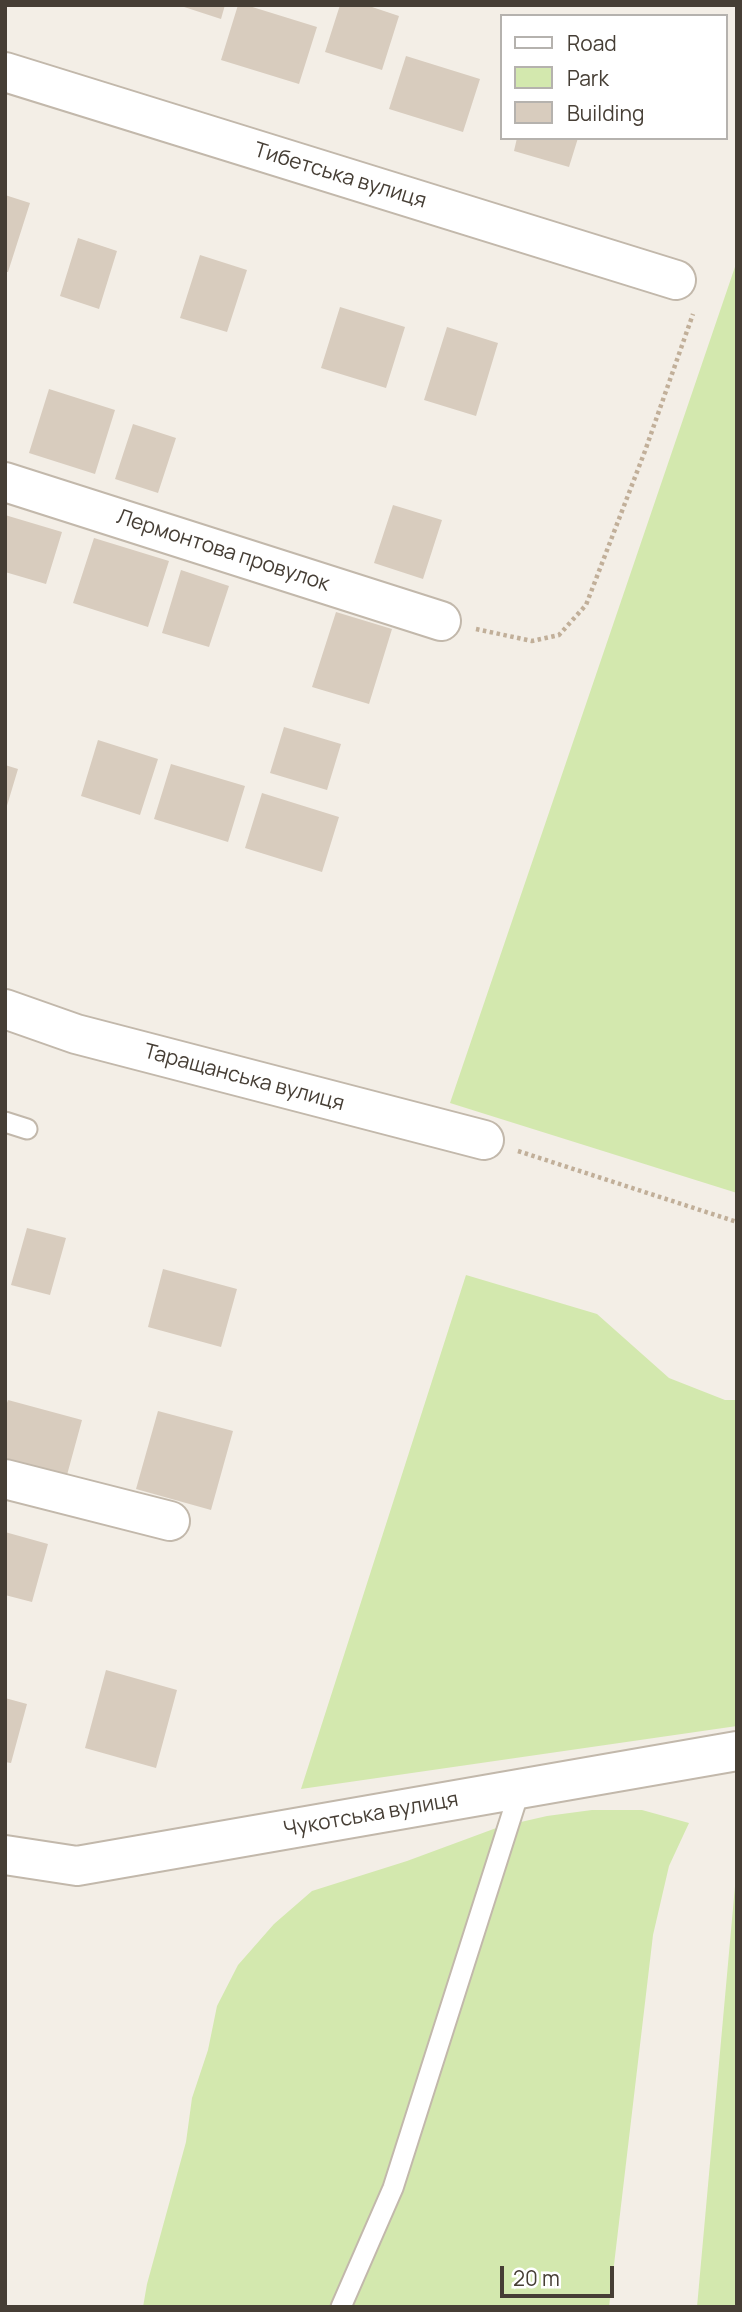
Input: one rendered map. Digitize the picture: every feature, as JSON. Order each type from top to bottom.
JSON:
[{"type":"street","name":"Тибетська вулиця","points":[[5,72],[676,281]]},
{"type":"street","name":"Лермонтова провулок","points":[[5,482],[441,621]]},
{"type":"street","name":"Таращанська вулиця","points":[[5,1009],[76,1034],[484,1140]]},
{"type":"street","points":[[5,1479],[170,1521]]},
{"type":"street","name":"Чукотська вулиця","points":[[5,1856],[77,1866],[737,1751]]},
{"type":"lane","points":[[5,1122],[27,1129]]},
{"type":"lane","points":[[341,2307],[393,2188],[520,1789]]},
{"type":"path","points":[[441,621],[532,641],[559,635],[586,605],[693,317],[693,300],[676,281]]},
{"type":"path","points":[[484,1140],[737,1222]]},
{"type":"green space","points":[[737,261],[737,1193],[450,1103]]},
{"type":"green space","points":[[466,1275],[597,1314],[669,1378],[725,1400],[737,1400],[737,1726],[301,1789]]},
{"type":"green space","points":[[592,1810],[642,1810],[689,1823],[669,1866],[653,1935],[609,2307],[143,2307],[186,2142],[192,2098],[208,2050],[217,2006],[238,1965],[274,1924],[312,1891],[407,1861],[499,1827],[547,1816]]},
{"type":"green space","points":[[737,1864],[737,2307],[697,2307]]},
{"type":"building","points":[[178,5],[225,5],[221,19]]},
{"type":"building","points":[[238,5],[246,5],[317,27],[299,84],[221,60]]},
{"type":"building","points":[[340,5],[366,5],[399,16],[382,70],[325,52]]},
{"type":"building","points":[[406,56],[480,79],[463,132],[389,109]]},
{"type":"building","points":[[517,140],[577,140],[569,167],[514,151]]},
{"type":"building","points":[[5,195],[30,203],[8,272],[5,272]]},
{"type":"building","points":[[78,238],[117,251],[99,309],[60,296]]},
{"type":"building","points":[[200,255],[247,270],[227,332],[180,318]]},
{"type":"building","points":[[340,307],[405,327],[386,388],[321,368]]},
{"type":"building","points":[[447,327],[498,343],[476,416],[424,400]]},
{"type":"building","points":[[49,389],[115,410],[95,474],[29,453]]},
{"type":"building","points":[[133,424],[176,438],[158,493],[115,479]]},
{"type":"building","points":[[393,505],[442,520],[423,579],[374,563]]},
{"type":"building","points":[[5,515],[62,532],[46,584],[5,572]]},
{"type":"building","points":[[94,538],[169,561],[148,627],[73,603]]},
{"type":"building","points":[[181,570],[229,586],[209,647],[162,633]]},
{"type":"building","points":[[336,612],[392,629],[369,704],[312,687]]},
{"type":"building","points":[[284,727],[341,744],[327,790],[270,773]]},
{"type":"building","points":[[98,740],[158,759],[140,815],[81,796]]},
{"type":"building","points":[[171,764],[245,786],[228,842],[154,819]]},
{"type":"building","points":[[5,765],[18,769],[6,809],[5,809]]},
{"type":"building","points":[[262,793],[339,817],[322,872],[245,848]]},
{"type":"building","points":[[27,1228],[66,1238],[50,1295],[11,1285]]},
{"type":"building","points":[[163,1269],[237,1289],[221,1347],[148,1327]]},
{"type":"building","points":[[8,1400],[82,1420],[67,1475],[5,1458],[5,1409]]},
{"type":"building","points":[[158,1411],[233,1431],[211,1510],[136,1489]]},
{"type":"building","points":[[5,1532],[48,1544],[32,1602],[5,1595]]},
{"type":"building","points":[[106,1670],[177,1690],[156,1768],[85,1748]]},
{"type":"building","points":[[5,1698],[27,1704],[11,1763],[5,1762]]}]
